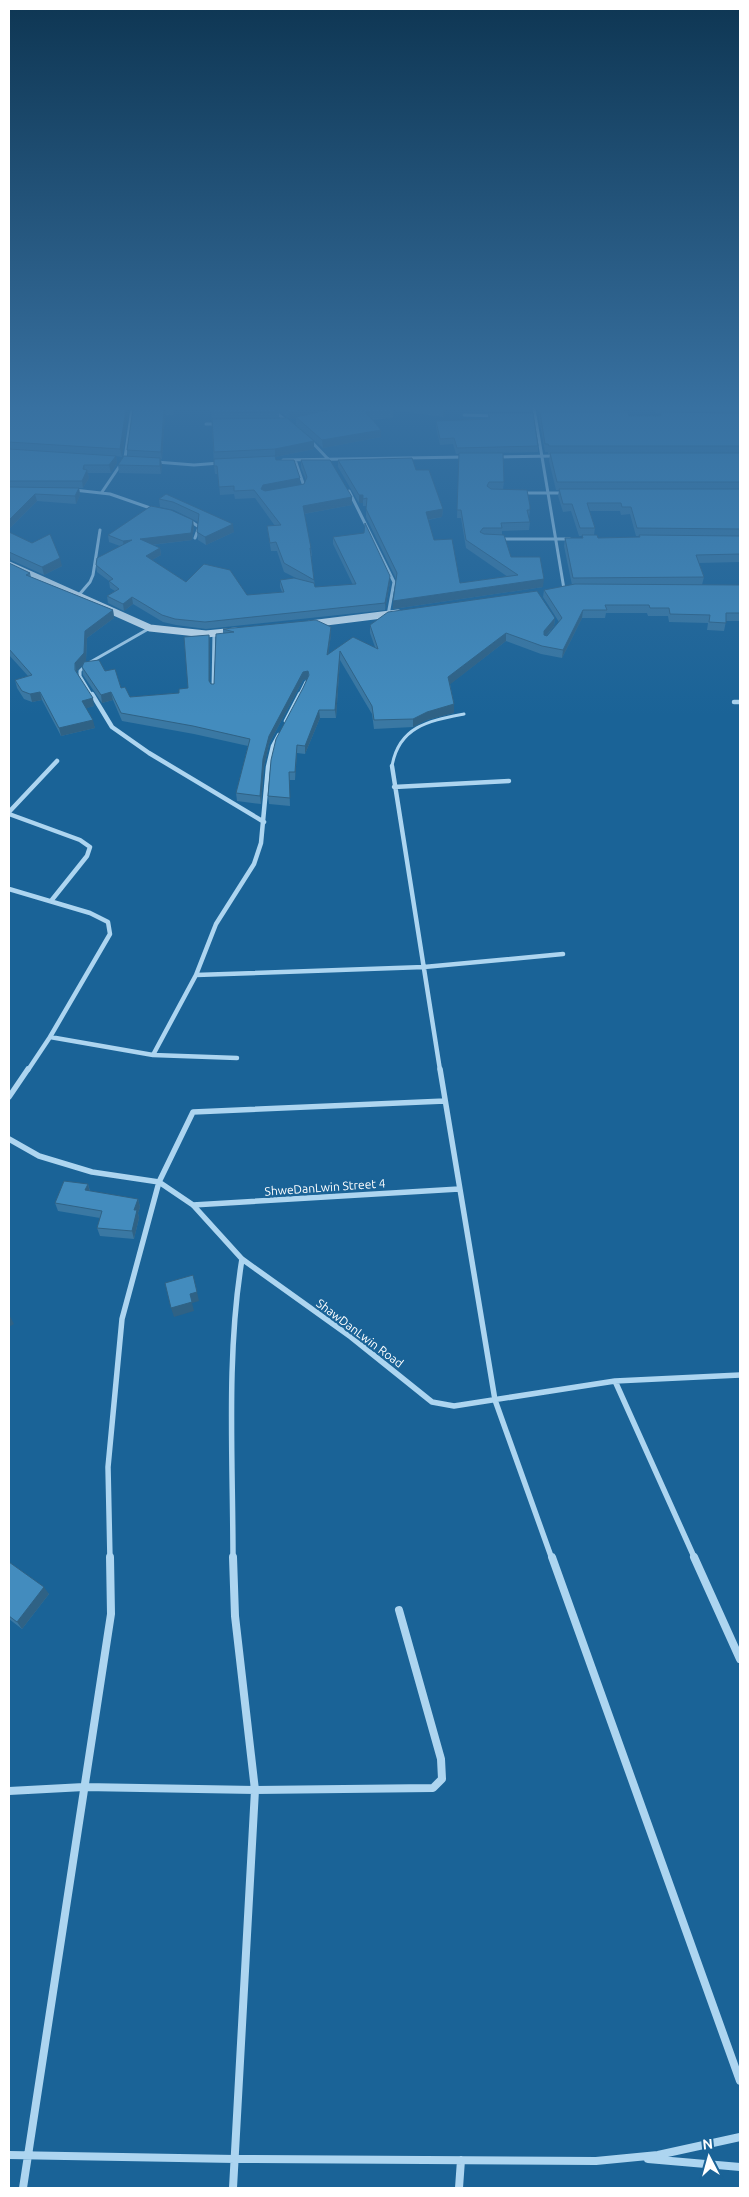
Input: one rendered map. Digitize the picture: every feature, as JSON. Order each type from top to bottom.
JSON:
[{"type":"street","points":[[359,512],[394,582],[388,615]]},
{"type":"street","points":[[551,512],[564,588]]},
{"type":"street","points":[[182,517],[198,525],[195,538]]},
{"type":"street","points":[[78,596],[90,582],[93,575],[100,530]]},
{"type":"street","points":[[492,539],[575,540]]},
{"type":"street","points":[[9,565],[150,628],[214,633],[243,631]]},
{"type":"street","points":[[555,590],[574,588]]},
{"type":"street","points":[[302,625],[407,612]]},
{"type":"street","points":[[150,628],[87,664],[80,671],[80,676],[97,706],[112,727],[148,753],[264,822]]},
{"type":"street","points":[[213,689],[214,633]]},
{"type":"street","points":[[152,1055],[196,975],[216,924],[254,864],[262,843],[268,767],[273,746],[306,682]]},
{"type":"street","points":[[734,702],[740,702]]},
{"type":"street","points":[[51,901],[87,856],[90,847],[80,840],[9,813],[57,761]]},
{"type":"street","points":[[392,766],[459,1189],[495,1400],[740,2082]]},
{"type":"street","points":[[394,787],[510,781]]},
{"type":"street","points":[[9,889],[90,913],[108,922],[110,934],[50,1038],[9,1097]]},
{"type":"street","points":[[196,975],[424,967],[563,954]]},
{"type":"street","points":[[50,1038],[152,1055],[238,1058]]},
{"type":"street","points":[[23,2188],[111,1614],[108,1467],[122,1319],[159,1182],[193,1112],[445,1101]]},
{"type":"street","name":"ShawDanLwin Road","points":[[9,1139],[39,1156],[92,1172],[159,1182],[193,1205],[242,1259],[351,1337],[432,1402],[454,1406],[615,1381],[740,1375]]},
{"type":"street","name":"ShweDanLwin Street 4","points":[[193,1205],[459,1189]]},
{"type":"street","points":[[233,2188],[255,1790],[235,1616],[233,1560],[233,1394],[236,1296],[242,1259]]},
{"type":"street","points":[[615,1381],[740,1659]]},
{"type":"street","points":[[9,1791],[84,1787],[255,1790],[433,1788],[442,1779],[442,1759],[399,1610]]},
{"type":"street","points":[[9,2155],[235,2159],[574,2160],[605,2162],[643,2159],[740,2137]]},
{"type":"street","points":[[643,2159],[740,2167]]},
{"type":"street","points":[[459,2188],[461,2160]]},
{"type":"lane","points":[[392,766],[392,754],[402,738],[424,723],[464,714]]},
{"type":"building","points":[[9,512],[17,512],[9,520]]},
{"type":"building","points":[[143,512],[174,512],[193,520],[191,533],[140,539],[160,548],[146,556],[186,582],[204,564],[230,570],[247,595],[284,592],[280,580],[294,578],[314,583],[315,587],[356,584],[333,537],[364,533],[365,523],[390,576],[385,603],[205,622],[175,619],[162,615],[132,597],[123,604],[107,596],[119,589],[109,581],[113,579],[96,565],[97,558],[132,540],[123,541],[108,535]]},
{"type":"building","points":[[194,512],[205,512],[233,524],[205,537],[197,532],[199,514]]},
{"type":"building","points":[[271,512],[304,512],[311,548],[314,580],[284,563],[276,542],[270,543],[267,526],[281,525]]},
{"type":"building","points":[[367,512],[429,512],[426,512],[434,540],[452,539],[460,583],[518,575],[466,540],[461,512],[527,512],[530,522],[501,523],[502,528],[483,528],[480,532],[504,535],[511,557],[540,557],[544,579],[393,601],[397,573]]},
{"type":"building","points":[[575,512],[590,512],[595,528],[580,528]]},
{"type":"building","points":[[632,512],[740,512],[740,529],[637,528]]},
{"type":"building","points":[[9,532],[32,543],[50,534],[60,558],[42,567],[9,552]]},
{"type":"building","points":[[582,535],[597,535],[598,538],[640,537],[639,535],[740,536],[740,554],[696,555],[704,577],[573,578],[565,538],[583,538]]},
{"type":"building","points":[[9,563],[30,573],[26,575],[113,610],[85,631],[84,653],[75,663],[75,670],[93,698],[82,701],[93,720],[59,728],[40,692],[30,694],[22,691],[15,680],[32,675],[9,649]]},
{"type":"building","points":[[575,584],[740,585],[740,613],[726,613],[726,623],[709,622],[710,615],[670,614],[669,608],[650,608],[649,605],[605,605],[607,610],[583,610],[563,650],[542,646],[506,633],[448,677],[454,704],[427,712],[413,719],[374,720],[372,706],[340,651],[335,710],[319,710],[305,746],[297,745],[295,772],[289,772],[290,798],[268,796],[271,760],[276,739],[303,688],[309,675],[308,671],[303,672],[269,736],[263,759],[260,796],[236,793],[250,739],[121,713],[111,692],[101,695],[82,667],[84,662],[99,660],[105,671],[115,669],[121,688],[125,687],[130,697],[179,693],[179,689],[188,688],[184,637],[209,635],[209,681],[211,684],[214,684],[216,634],[234,632],[223,629],[316,620],[331,627],[327,655],[353,637],[378,649],[370,625],[388,612],[537,591],[555,618],[544,631],[544,635],[547,636],[562,618],[544,590]]},
{"type":"building","points":[[64,1181],[88,1184],[85,1190],[138,1199],[134,1210],[137,1210],[132,1231],[97,1228],[102,1211],[55,1203]]},
{"type":"building","points":[[193,1275],[197,1292],[190,1294],[192,1302],[171,1308],[165,1283]]},
{"type":"building","points":[[9,1562],[44,1587],[17,1622],[9,1616]]}]
